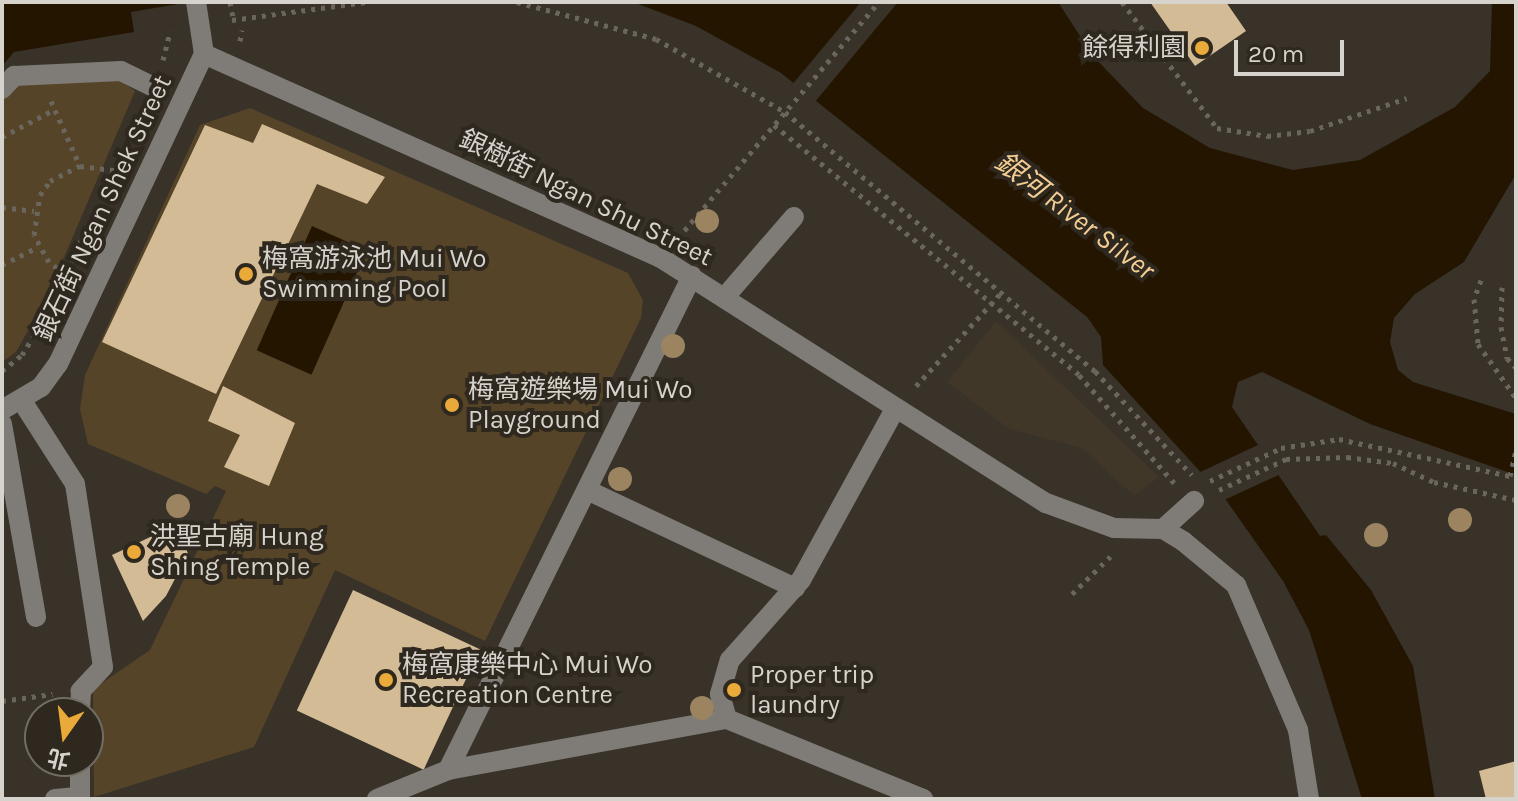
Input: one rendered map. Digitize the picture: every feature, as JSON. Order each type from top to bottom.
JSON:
[{"type":"street","points":[[198,12],[204,54]]},
{"type":"street","name":"銀樹街 Ngan Shu Street","points":[[204,54],[416,143],[661,258],[894,411],[977,454],[1046,503],[1114,528],[1163,529]]},
{"type":"street","name":"銀石街 Ngan Shek Street","points":[[2,410],[22,401],[58,364],[204,54]]},
{"type":"street","points":[[2,89],[14,76],[121,71],[154,87]]},
{"type":"street","points":[[724,298],[794,217]]},
{"type":"street","points":[[448,770],[692,276]]},
{"type":"street","points":[[22,401],[75,484],[103,667],[81,691],[81,697]]},
{"type":"street","points":[[727,719],[720,694],[730,660],[795,588],[894,411]]},
{"type":"street","points":[[2,424],[36,617]]},
{"type":"street","points":[[587,490],[795,588]]},
{"type":"street","points":[[1195,497],[1163,529],[1236,585],[1298,730],[1309,799]]},
{"type":"street","points":[[377,799],[448,770],[727,719],[923,799]]},
{"type":"street","points":[[55,799],[80,798],[80,777]]},
{"type":"path","points":[[230,2],[232,19],[366,2]]},
{"type":"path","points":[[517,2],[656,39],[785,112],[1125,398],[1192,475]]},
{"type":"path","points":[[661,258],[879,2]]},
{"type":"path","points":[[1122,2],[1217,128],[1267,136],[1310,131],[1407,98]]},
{"type":"path","name":"銀石街 Ngan Shek Street","points":[[154,87],[170,28]]},
{"type":"path","points":[[40,75],[80,166]]},
{"type":"path","points":[[2,137],[55,109]]},
{"type":"path","points":[[774,125],[1079,375],[1195,497]]},
{"type":"path","name":"銀石街 Ngan Shek Street","points":[[109,183],[122,157]]},
{"type":"path","points":[[65,274],[38,247],[34,211],[50,181],[80,166],[115,170]]},
{"type":"path","points":[[2,207],[34,211]]},
{"type":"path","name":"銀石街 Ngan Shek Street","points":[[55,297],[90,222]]},
{"type":"path","points":[[2,265],[38,247]]},
{"type":"path","points":[[1481,280],[1474,299],[1478,344],[1516,398]]},
{"type":"path","points":[[1502,287],[1501,327],[1507,358],[1516,368]]},
{"type":"path","points":[[894,411],[1001,293]]},
{"type":"path","name":"銀石街 Ngan Shek Street","points":[[2,371],[22,355],[51,308]]},
{"type":"path","points":[[1195,497],[1281,448],[1339,439],[1510,476],[1516,451]]},
{"type":"path","points":[[1195,497],[1286,459],[1393,463],[1434,482],[1516,500]]},
{"type":"path","points":[[2,701],[81,691]]},
{"type":"shaded area","points":[[118,78],[135,91],[48,295],[16,352],[2,362],[2,97],[13,83]]},
{"type":"shaded area","name":"梅窩遊樂場 Mui Wo Playground","points":[[250,108],[628,273],[643,300],[641,318],[485,641],[335,570],[254,747],[94,797],[94,777],[104,777],[104,697],[93,697],[93,689],[150,650],[226,491],[215,486],[206,494],[88,444],[80,409],[85,375],[200,125]]},
{"type":"shaded area","points":[[996,321],[1159,477],[1134,496],[1082,448],[1009,429],[947,382]]},
{"type":"water","points":[[2,2],[190,2],[131,12],[134,32],[14,52],[2,66]]},
{"type":"water","name":"銀河 River Silver","points":[[633,2],[1058,2],[1093,56],[1143,108],[1210,148],[1293,170],[1360,160],[1455,107],[1490,71],[1492,2],[1516,2],[1516,174],[1464,262],[1415,294],[1394,318],[1390,342],[1398,370],[1413,382],[1516,414],[1516,475],[1370,424],[1262,372],[1238,382],[1232,407],[1320,536],[1326,535],[1371,590],[1413,666],[1435,799],[1362,799],[1309,630],[1283,581],[1226,500],[1103,365],[1101,337],[1087,317],[781,73],[696,26]]},
{"type":"water","points":[[312,226],[367,250],[311,375],[257,350]]},
{"type":"pier","points":[[861,2],[898,2],[814,103],[791,86]]},
{"type":"pier","points":[[1260,444],[1283,473],[1222,501],[1196,474]]},
{"type":"building","name":"餘得利園","points":[[1150,2],[1226,2],[1246,31],[1195,66]]},
{"type":"building","points":[[262,124],[385,177],[367,204],[317,184],[216,394],[102,342],[205,125],[253,143]]},
{"type":"building","points":[[223,386],[295,423],[269,486],[224,467],[240,435],[208,421]]},
{"type":"building","points":[[178,524],[188,554],[166,596],[143,621],[112,555]]},
{"type":"building","name":"梅窩康樂中心 Mui Wo Recreation Centre","points":[[353,590],[480,649],[424,770],[297,711]]},
{"type":"building","points":[[1516,761],[1516,799],[1486,799],[1479,771]]},
{"type":"place","name":"餘得利園","points":[[1202,48]]},
{"type":"place","name":"梅窩游泳池 Mui Wo Swimming Pool","points":[[246,274]]},
{"type":"place","name":"梅窩遊樂場 Mui Wo Playground","points":[[452,405]]},
{"type":"place","name":"洪聖古廟 Hung Shing Temple","points":[[134,552]]},
{"type":"place","name":"梅窩康樂中心 Mui Wo Recreation Centre","points":[[386,680]]},
{"type":"place","name":"Proper trip laundry","points":[[734,690]]}]
